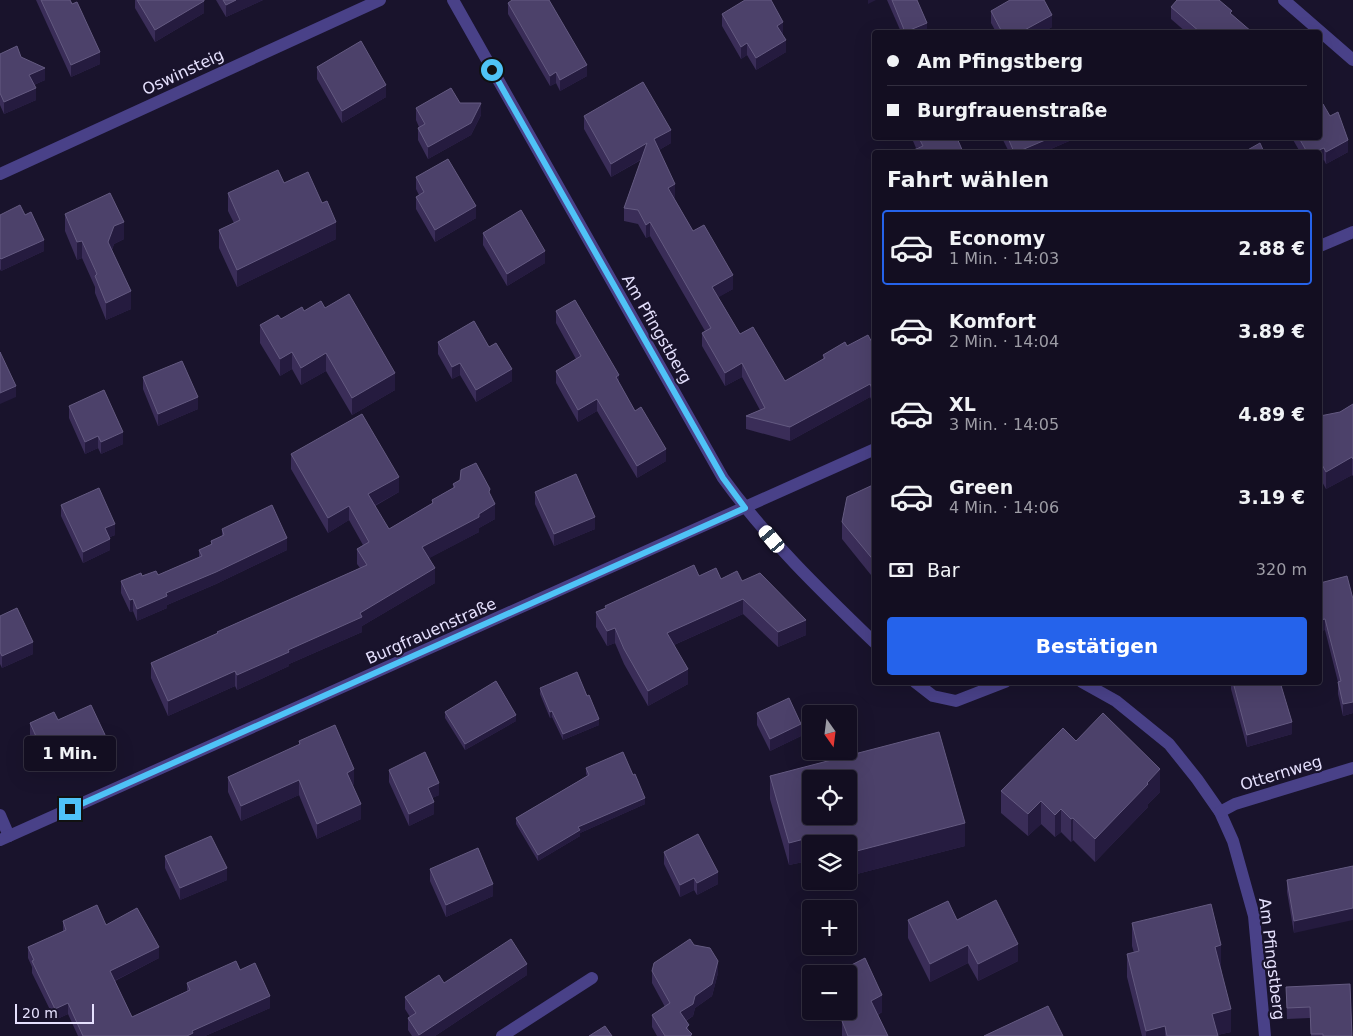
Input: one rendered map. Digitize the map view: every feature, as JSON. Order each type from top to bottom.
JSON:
[{"type":"street","name":"Oswinsteig","points":[[0,174],[380,0]]},
{"type":"street","name":"Am Pfingstberg","points":[[453,0],[723,478],[745,508],[772,539],[872,640]]},
{"type":"street","points":[[1284,0],[1318,30]]},
{"type":"street","points":[[1322,33],[1353,60]]},
{"type":"street","points":[[1322,245],[1353,232]]},
{"type":"street","name":"Burgfrauenstraße","points":[[5,838],[872,450]]},
{"type":"street","points":[[919,685],[933,696],[956,701],[997,685]]},
{"type":"street","name":"Am Pfingstberg","points":[[1087,685],[1116,701],[1169,744],[1220,812],[1233,841],[1254,916],[1265,1036]]},
{"type":"street","name":"Otternweg","points":[[1220,812],[1235,804],[1353,768]]},
{"type":"street","points":[[0,815],[5,838]]},
{"type":"street","points":[[502,1036],[592,978]]},
{"type":"building","points":[[41,0],[70,0],[72,4],[77,2],[100,52],[71,65]]},
{"type":"building","points":[[137,0],[204,0],[204,1],[155,30]]},
{"type":"building","points":[[223,0],[236,0],[226,5]]},
{"type":"building","points":[[512,0],[549,0],[587,65],[560,80],[556,72],[550,76],[508,3]]},
{"type":"building","points":[[745,0],[771,0],[783,22],[777,26],[786,40],[756,58],[747,43],[741,47],[722,14]]},
{"type":"building","points":[[892,0],[917,0],[927,23],[910,30],[904,30]]},
{"type":"building","points":[[1010,0],[1044,0],[1052,15],[1025,30],[1001,30],[991,11]]},
{"type":"building","points":[[1177,0],[1219,0],[1232,11],[1230,13],[1250,30],[1198,30],[1171,7]]},
{"type":"building","points":[[361,41],[386,85],[342,111],[317,67]]},
{"type":"building","points":[[17,46],[21,57],[45,68],[29,75],[36,88],[4,102],[0,93],[0,54]]},
{"type":"building","points":[[643,82],[671,130],[654,139],[675,184],[668,188],[693,231],[704,225],[733,275],[712,287],[740,334],[753,327],[785,381],[825,358],[823,355],[845,342],[847,346],[868,335],[872,342],[872,388],[870,384],[790,427],[746,416],[765,408],[742,363],[725,373],[702,333],[711,328],[650,222],[646,225],[638,210],[624,208],[647,143],[611,164],[584,116]]},
{"type":"building","points":[[451,88],[460,103],[481,103],[471,123],[428,147],[418,128],[425,124],[416,108]]},
{"type":"building","points":[[1322,105],[1330,116],[1338,112],[1348,140],[1326,152],[1324,148],[1306,150],[1300,140],[1322,140]]},
{"type":"building","points":[[920,140],[958,140],[962,150],[914,150],[923,146]]},
{"type":"building","points":[[1009,140],[1045,140],[1022,150],[1013,150]]},
{"type":"building","points":[[1260,143],[1263,150],[1248,150]]},
{"type":"building","points":[[448,159],[476,206],[435,230],[416,197],[424,192],[416,177]]},
{"type":"building","points":[[278,170],[284,183],[308,172],[322,203],[327,201],[336,222],[237,270],[219,230],[240,220],[228,193]]},
{"type":"building","points":[[110,193],[124,222],[114,226],[108,242],[131,291],[106,303],[95,276],[97,274],[82,241],[77,242],[65,214]]},
{"type":"building","points":[[20,205],[25,215],[31,212],[44,240],[1,259],[0,215]]},
{"type":"building","points":[[521,210],[545,251],[507,274],[483,233]]},
{"type":"building","points":[[349,294],[395,373],[352,398],[326,353],[301,368],[292,352],[280,359],[260,325],[278,315],[281,319],[302,307],[304,311],[321,301],[325,308]]},
{"type":"building","points":[[575,300],[619,375],[616,377],[635,411],[641,407],[666,449],[637,466],[597,399],[578,410],[556,371],[581,356],[556,311]]},
{"type":"building","points":[[474,321],[489,347],[496,343],[512,369],[476,390],[460,363],[452,367],[438,342]]},
{"type":"building","points":[[0,352],[16,386],[0,393]]},
{"type":"building","points":[[182,361],[198,397],[158,414],[143,377]]},
{"type":"building","points":[[104,390],[123,432],[101,442],[98,436],[85,442],[69,406]]},
{"type":"building","points":[[1353,404],[1353,459],[1352,457],[1326,472],[1322,465],[1322,416],[1340,412]]},
{"type":"building","points":[[362,414],[399,477],[368,494],[389,529],[433,503],[432,500],[455,487],[453,484],[460,480],[461,470],[476,463],[490,489],[489,492],[495,504],[479,514],[479,517],[422,547],[435,568],[360,613],[362,617],[237,675],[235,671],[168,701],[151,663],[367,565],[357,549],[369,542],[349,506],[328,518],[291,454]]},
{"type":"building","points":[[576,474],[595,517],[554,534],[535,492]]},
{"type":"building","points":[[872,485],[872,558],[842,522],[847,497]]},
{"type":"building","points":[[99,488],[115,524],[105,528],[110,539],[83,552],[61,505]]},
{"type":"building","points":[[272,505],[287,538],[216,572],[166,593],[167,596],[137,609],[133,599],[130,600],[121,581],[141,573],[142,576],[156,571],[158,575],[202,556],[199,550],[212,544],[211,541],[224,535],[222,529]]},
{"type":"building","points":[[694,565],[699,576],[716,568],[721,579],[737,571],[742,581],[760,573],[806,620],[778,632],[743,599],[667,633],[688,669],[648,691],[624,649],[615,628],[607,631],[596,612],[606,608],[605,606]]},
{"type":"building","points":[[1347,576],[1353,599],[1353,702],[1343,704],[1338,682],[1341,681],[1325,619],[1322,620],[1322,582]]},
{"type":"building","points":[[17,608],[33,642],[2,656],[0,652],[0,616]]},
{"type":"building","points":[[577,672],[599,719],[563,734],[552,711],[550,712],[540,688]]},
{"type":"building","points":[[496,681],[516,715],[465,744],[445,712]]},
{"type":"building","points":[[1234,685],[1281,685],[1292,722],[1247,735]]},
{"type":"building","points":[[789,698],[801,724],[770,739],[757,713]]},
{"type":"building","points":[[91,705],[106,737],[64,756],[60,747],[51,751],[45,740],[39,743],[30,723],[54,712],[58,720]]},
{"type":"building","points":[[1103,713],[1160,769],[1095,839],[1061,809],[1055,815],[1041,801],[1028,814],[1001,791],[1063,728],[1076,741]]},
{"type":"building","points":[[335,725],[354,769],[347,773],[361,804],[317,824],[299,780],[241,806],[228,777],[300,744],[299,741]]},
{"type":"building","points":[[939,732],[965,823],[857,851],[857,835],[802,835],[802,840],[789,843],[770,776],[831,760],[858,760],[858,753]]},
{"type":"building","points":[[425,752],[439,783],[428,788],[434,802],[409,814],[389,770]]},
{"type":"building","points":[[623,752],[645,798],[578,827],[580,830],[538,855],[516,818],[589,775],[586,768]]},
{"type":"building","points":[[698,834],[718,872],[697,883],[694,878],[680,885],[664,852]]},
{"type":"building","points":[[211,836],[227,868],[180,888],[165,856]]},
{"type":"building","points":[[478,848],[493,884],[446,905],[430,869]]},
{"type":"building","points":[[1353,866],[1353,908],[1294,921],[1287,880]]},
{"type":"building","points":[[996,900],[1018,944],[978,964],[968,945],[930,964],[908,920],[948,901],[957,920]]},
{"type":"building","points":[[1211,904],[1221,945],[1215,947],[1231,1009],[1212,1014],[1218,1036],[1167,1036],[1165,1026],[1146,1031],[1127,954],[1139,951],[1132,923]]},
{"type":"building","points":[[97,905],[106,925],[137,908],[159,947],[110,971],[132,1017],[190,990],[187,983],[236,961],[240,970],[255,963],[270,996],[192,1031],[193,1033],[187,1036],[83,1036],[68,1003],[55,1009],[32,961],[34,960],[28,947],[66,930],[63,921]]},
{"type":"building","points":[[511,939],[527,964],[419,1035],[408,1018],[416,1013],[405,997],[439,975],[444,983]]},
{"type":"building","points":[[690,939],[694,945],[710,948],[718,961],[712,984],[695,996],[693,1004],[680,1012],[689,1025],[686,1028],[692,1034],[690,1036],[665,1036],[652,1015],[670,1003],[652,971],[654,963]]},
{"type":"building","points":[[865,958],[882,995],[871,1001],[888,1036],[848,1036],[842,1021],[857,1020],[857,965],[851,965]]},
{"type":"building","points":[[1350,984],[1352,1036],[1311,1034],[1310,1007],[1287,1008],[1286,987]]},
{"type":"building","points":[[1048,1006],[1063,1036],[984,1036]]},
{"type":"building","points":[[605,1026],[612,1036],[589,1036]]},
{"type":"route","points":[[70,809],[745,508],[723,478],[492,70]]}]
